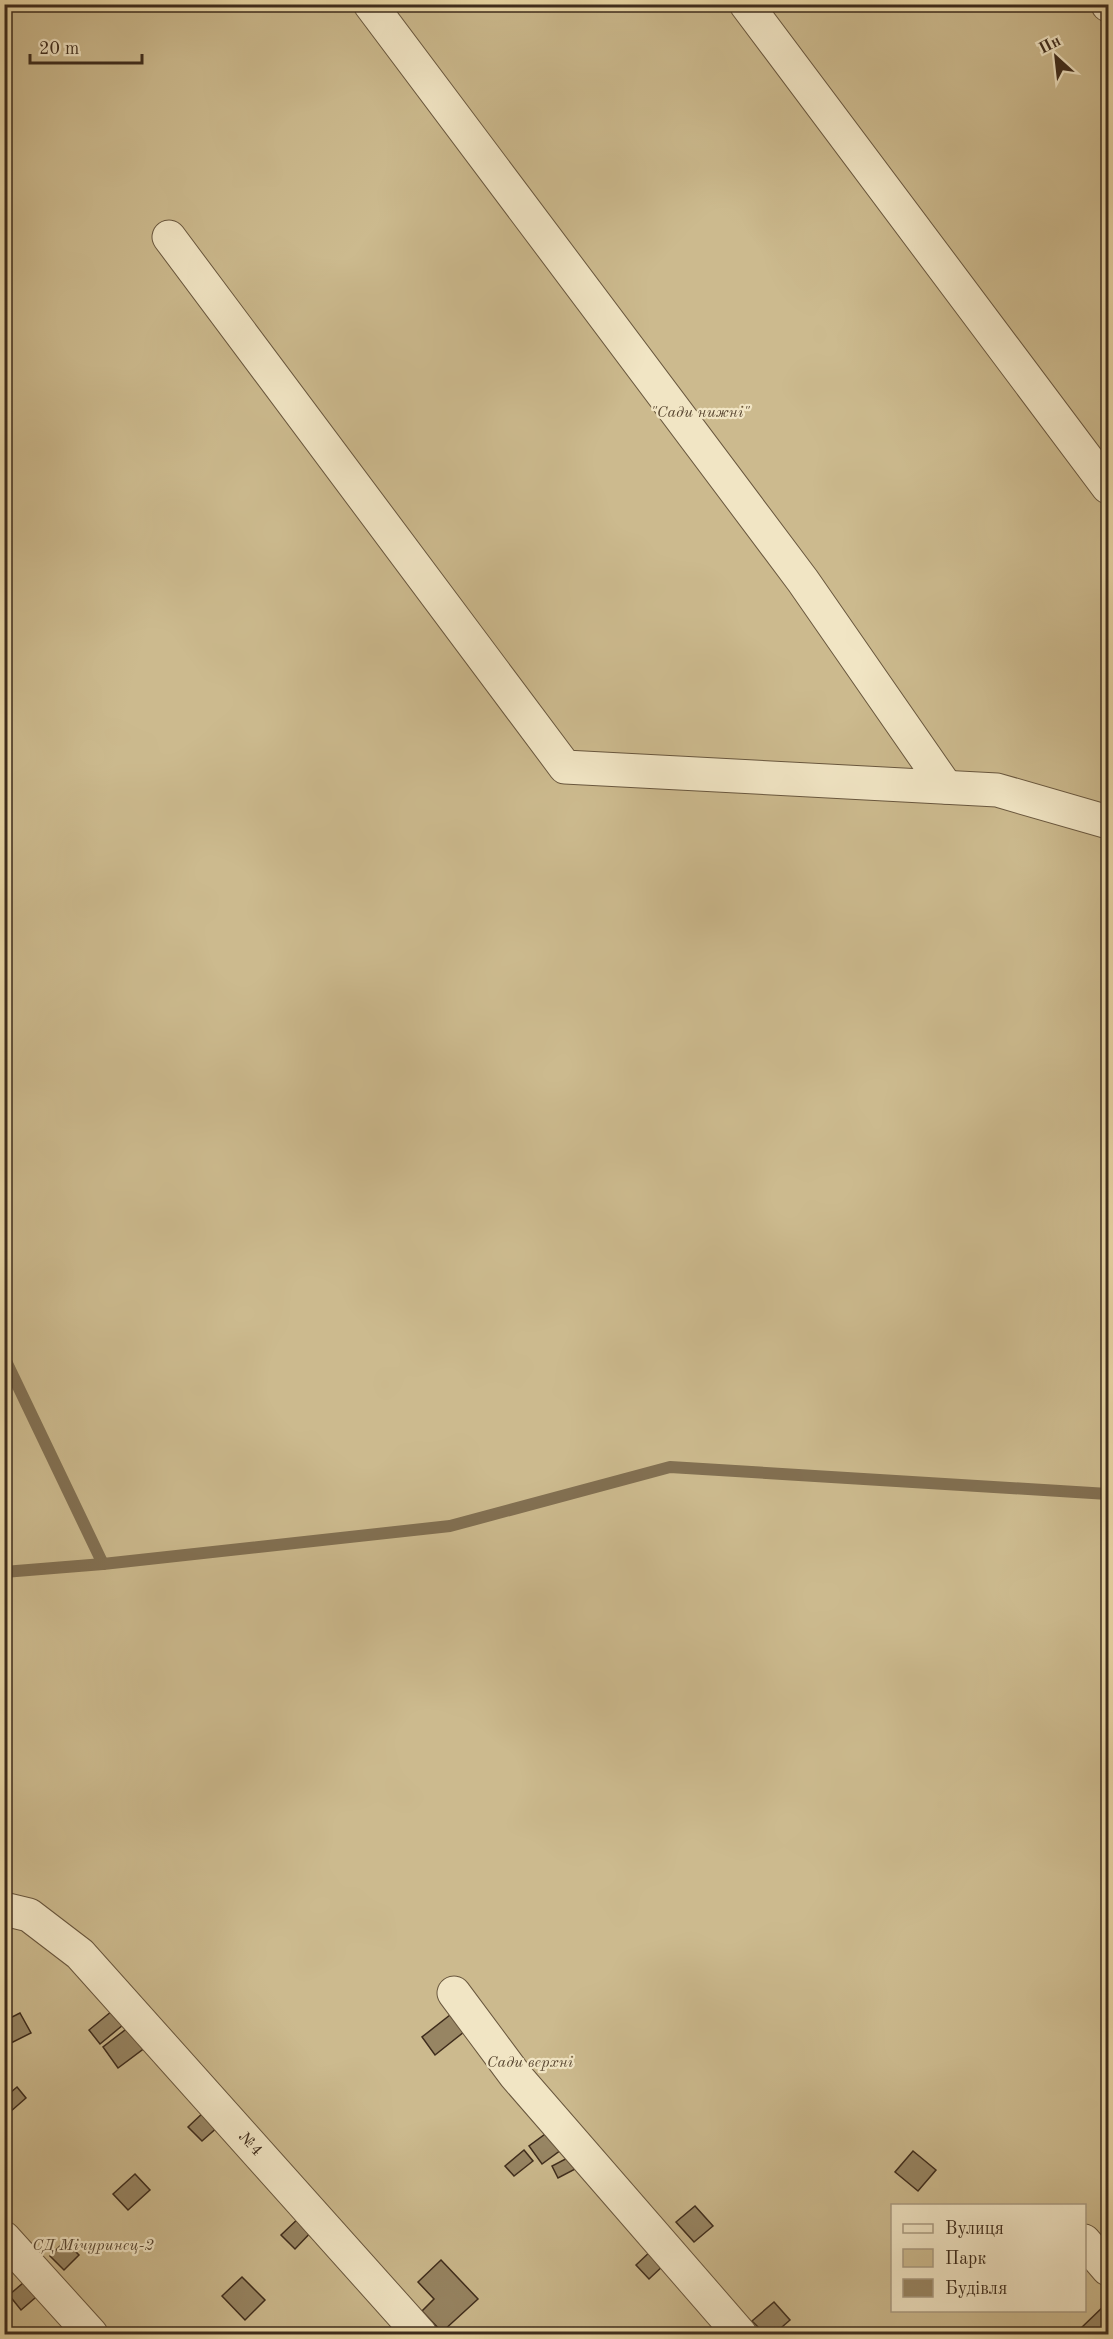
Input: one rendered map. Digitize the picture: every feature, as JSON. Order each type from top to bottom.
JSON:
[{"type":"lane","points":[[370,4],[803,581],[946,787]]},
{"type":"lane","points":[[746,4],[1108,487]]},
{"type":"lane","points":[[170,237],[565,768],[998,790],[1108,822]]},
{"type":"lane","name":"№4","points":[[4,1909],[29,1915],[80,1954],[420,2334]]},
{"type":"lane","points":[[454,1993],[515,2075],[740,2334]]},
{"type":"lane","points":[[4,2238],[91,2334]]},
{"type":"lane","points":[[1086,2243],[1108,2269]]},
{"type":"green space","points":[[5,5],[1108,5],[1108,2334],[5,2334]]},
{"type":"building","points":[[118,2006],[129,2020],[100,2044],[89,2030]]},
{"type":"building","points":[[20,2013],[31,2033],[5,2046],[4,2021]]},
{"type":"building","points":[[450,2015],[464,2032],[435,2055],[422,2037]]},
{"type":"building","points":[[134,2023],[150,2044],[118,2068],[103,2047]]},
{"type":"building","points":[[17,2087],[26,2098],[10,2112],[4,2105],[4,2098]]},
{"type":"building","points":[[206,2110],[220,2125],[202,2141],[188,2127]]},
{"type":"building","points":[[552,2129],[565,2147],[542,2164],[529,2146]]},
{"type":"building","points":[[524,2150],[533,2161],[514,2176],[505,2166]]},
{"type":"building","points":[[913,2151],[936,2170],[918,2191],[895,2172]]},
{"type":"building","points":[[575,2154],[581,2166],[558,2178],[552,2166]]},
{"type":"building","points":[[135,2174],[150,2190],[128,2210],[113,2194]]},
{"type":"building","points":[[695,2206],[713,2226],[694,2242],[676,2222]]},
{"type":"building","points":[[302,2215],[315,2228],[295,2249],[281,2235]]},
{"type":"building","points":[[65,2241],[79,2255],[64,2270],[50,2256]]},
{"type":"building","points":[[653,2249],[666,2263],[649,2279],[636,2265]]},
{"type":"building","points":[[441,2260],[478,2299],[442,2332],[422,2311],[434,2299],[418,2282]]},
{"type":"building","points":[[30,2277],[42,2292],[21,2310],[9,2295]]},
{"type":"building","points":[[242,2277],[265,2300],[245,2320],[222,2296]]},
{"type":"building","points":[[774,2302],[790,2320],[774,2334],[765,2334],[752,2321]]},
{"type":"building","points":[[1106,2304],[1108,2334],[1083,2334],[1079,2330]]},
{"type":"waterway","points":[[4,1357],[103,1564]]},
{"type":"waterway","points":[[4,1572],[103,1564],[450,1526],[670,1467],[1108,1494]]},
{"type":"park label","name":"\"Сади нижні\"","points":[[700,413]]},
{"type":"park label","name":"Сади верхні","points":[[530,2063]]},
{"type":"park label","name":"СД Мічуринец-2","points":[[93,2246]]}]
